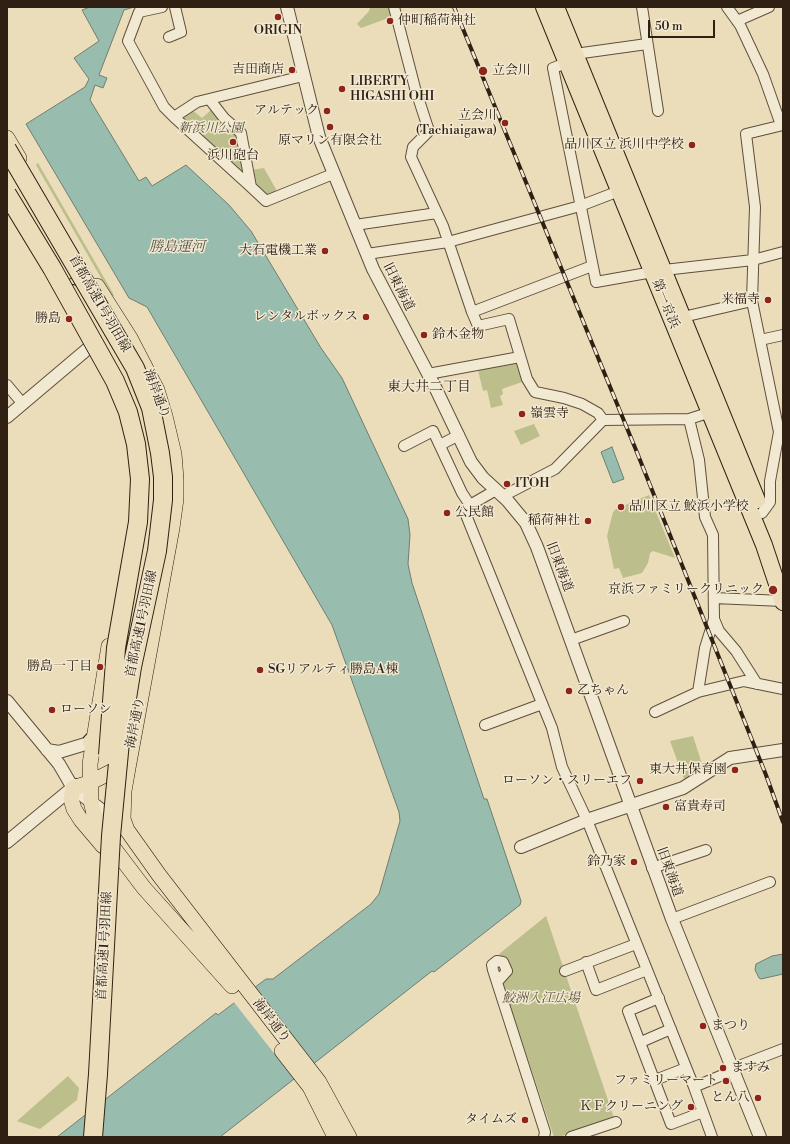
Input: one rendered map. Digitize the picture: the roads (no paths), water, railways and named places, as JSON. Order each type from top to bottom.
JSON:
[{"type":"highway","name":"第一京浜","points":[[544,7],[570,59],[715,411],[762,513],[783,567]]},
{"type":"highway","name":"第一京浜","points":[[556,7],[570,59],[619,191],[658,271],[683,317],[783,602]]},
{"type":"highway","name":"首都高速1号羽田線","points":[[7,149],[135,368],[151,408],[163,477],[163,500],[158,545],[132,667],[120,742],[111,836],[98,1074],[93,1137]]},
{"type":"highway","points":[[7,169],[80,290],[121,336]]},
{"type":"highway","name":"首都高速1号羽田線","points":[[7,194],[52,268],[115,380],[128,412],[138,462],[140,500],[138,522],[116,648],[110,719],[82,1137]]},
{"type":"highway","points":[[52,268],[90,316],[125,375],[144,426],[150,460],[152,485],[150,525],[117,692],[110,719],[99,737],[92,742]]},
{"type":"main road","name":"海岸通り","points":[[7,138],[75,253],[121,336],[157,390],[174,454],[176,499],[172,528],[124,792],[123,819],[127,830],[238,986],[315,1084],[349,1137]]},
{"type":"main road","name":"海岸通り","points":[[7,202],[92,346],[106,374],[122,411],[133,462],[134,500],[130,537],[92,742],[89,783],[94,814],[106,838],[144,888],[238,986]]},
{"type":"main road","points":[[139,706],[129,725],[121,767],[89,783],[73,788],[71,799],[74,809],[81,820],[100,843],[144,888]]},
{"type":"main road","name":"海岸通り","points":[[315,1084],[335,1137]]},
{"type":"street","points":[[162,7],[139,12],[128,40],[164,107],[174,117],[266,201],[333,174]]},
{"type":"street","points":[[169,37],[181,32],[175,7]]},
{"type":"street","name":"旧東海道","points":[[288,7],[303,76],[319,137],[333,174],[373,269],[459,435],[471,462],[526,523],[532,535],[547,570],[652,868],[760,1137]]},
{"type":"street","points":[[394,7],[415,88],[429,131],[413,147],[411,157],[437,213],[478,326],[509,319],[527,380],[535,392],[564,398],[582,404],[598,413],[603,420]]},
{"type":"street","points":[[642,7],[658,111]]},
{"type":"street","points":[[727,7],[737,21],[762,74],[782,125],[746,134],[755,207],[752,301],[781,432],[770,481],[770,502],[762,513]]},
{"type":"street","points":[[737,21],[755,10],[769,7]]},
{"type":"street","points":[[647,44],[570,59],[553,68],[596,282],[658,271],[753,260],[783,252]]},
{"type":"street","points":[[174,117],[197,102],[303,76]]},
{"type":"street","points":[[210,100],[224,118],[242,133],[251,187]]},
{"type":"street","points":[[367,254],[448,242],[580,206],[619,191]]},
{"type":"street","points":[[355,225],[437,213]]},
{"type":"street","points":[[472,312],[592,266]]},
{"type":"street","points":[[683,317],[752,301]]},
{"type":"street","points":[[760,340],[783,336]]},
{"type":"street","points":[[7,417],[92,346]]},
{"type":"street","points":[[428,374],[520,357]]},
{"type":"street","points":[[7,385],[22,404]]},
{"type":"street","points":[[712,1137],[659,998],[587,820],[562,767],[552,728],[466,515],[466,511],[470,505],[556,469],[603,420],[689,419],[715,411]]},
{"type":"street","points":[[689,419],[699,460],[705,517],[713,535],[714,620],[705,648],[698,692]]},
{"type":"street","points":[[404,446],[433,431],[462,493],[470,505]]},
{"type":"street","points":[[440,445],[459,435]]},
{"type":"street","points":[[714,598],[783,602]]},
{"type":"street","points":[[714,620],[718,631],[736,651],[756,684]]},
{"type":"street","points":[[572,640],[624,621]]},
{"type":"street","points":[[655,712],[698,692],[744,681],[783,689]]},
{"type":"street","points":[[7,701],[59,764],[73,788],[127,830]]},
{"type":"street","points":[[485,725],[542,704]]},
{"type":"street","points":[[47,750],[59,752],[92,742]]},
{"type":"street","points":[[521,847],[587,820],[683,788],[730,758],[783,750]]},
{"type":"street","points":[[7,842],[73,788],[84,775],[90,764]]},
{"type":"street","points":[[652,868],[706,850]]},
{"type":"street","points":[[672,919],[770,882]]},
{"type":"street","points":[[565,971],[636,944]]},
{"type":"street","points":[[586,962],[596,990],[647,970]]},
{"type":"street","points":[[498,981],[545,1132],[544,1137]]},
{"type":"street","points":[[659,998],[628,1011],[672,1124],[703,1112]]},
{"type":"street","points":[[641,1042],[671,1029]]},
{"type":"street","points":[[694,1087],[783,1049]]},
{"type":"street","points":[[655,1080],[686,1068]]},
{"type":"street","points":[[570,1137],[616,1122]]},
{"type":"water","name":"勝島運河","points":[[90,7],[134,7],[124,10],[99,75],[107,78],[103,88],[95,85],[90,100],[139,181],[146,177],[152,186],[186,165],[229,205],[251,231],[321,348],[342,378],[408,519],[410,535],[408,564],[412,583],[484,799],[487,799],[521,901],[520,905],[434,972],[432,971],[220,1137],[57,1137],[216,1013],[218,1015],[266,979],[273,979],[371,904],[379,894],[400,821],[399,812],[332,625],[147,307],[129,298],[26,124],[85,87],[89,79],[74,58],[99,41],[82,10]]},
{"type":"water","points":[[612,447],[624,479],[613,483],[601,452]]},
{"type":"water","points":[[783,954],[783,974],[761,979],[759,978],[755,970],[756,964],[772,956]]},
{"type":"railway","points":[[454,7],[636,450],[766,775],[783,822]]},
{"type":"place","name":"ORIGIN","points":[[278,17]]},
{"type":"place","name":"仲町稲荷神社","points":[[390,21]]},
{"type":"place","name":"吉田商店","points":[[292,70]]},
{"type":"place","name":"立会川","points":[[483,71]]},
{"type":"place","name":"LIBERTY HIGASHI OHI","points":[[342,89]]},
{"type":"place","name":"アルテック","points":[[327,111]]},
{"type":"place","name":"立会川 (Tachiaigawa)","points":[[505,123]]},
{"type":"place","name":"原マリン有限会社","points":[[330,127]]},
{"type":"place","name":"浜川砲台","points":[[233,142]]},
{"type":"place","name":"品川区立 浜川中学校","points":[[692,145]]},
{"type":"place","name":"大石電機工業","points":[[325,251]]},
{"type":"place","name":"来福寺","points":[[768,300]]},
{"type":"place","name":"レンタルボックス","points":[[366,317]]},
{"type":"place","name":"勝島","points":[[69,319]]},
{"type":"place","name":"鈴木金物","points":[[424,335]]},
{"type":"place","name":"嶺雲寺","points":[[522,414]]},
{"type":"place","name":"ITOH","points":[[507,484]]},
{"type":"place","name":"品川区立 鮫浜小学校","points":[[621,507]]},
{"type":"place","name":"公民館","points":[[447,513]]},
{"type":"place","name":"稲荷神社","points":[[588,521]]},
{"type":"place","name":"京浜ファミリークリニック","points":[[773,590]]},
{"type":"place","name":"勝島一丁目","points":[[100,667]]},
{"type":"place","name":"SGリアルティ勝島A棟","points":[[260,670]]},
{"type":"place","name":"乙ちゃん","points":[[569,691]]},
{"type":"place","name":"ローソン","points":[[52,710]]},
{"type":"place","name":"東大井保育園","points":[[735,770]]},
{"type":"place","name":"ローソン・スリーエフ","points":[[640,781]]},
{"type":"place","name":"富貴寿司","points":[[666,807]]},
{"type":"place","name":"鈴乃家","points":[[634,862]]},
{"type":"place","name":"まつり","points":[[703,1026]]},
{"type":"place","name":"ますみ","points":[[723,1068]]},
{"type":"place","name":"ファミリーマート","points":[[726,1081]]},
{"type":"place","name":"とん八","points":[[758,1098]]},
{"type":"place","name":"ＫＦクリーニング","points":[[691,1107]]},
{"type":"place","name":"タイムズ","points":[[525,1120]]},
{"type":"district","name":"東大井二丁目","points":[[429,388]]},
{"type":"park label","name":"新浜川公園","points":[[211,129]]},
{"type":"park label","name":"鮫洲入江広場","points":[[541,999]]}]
